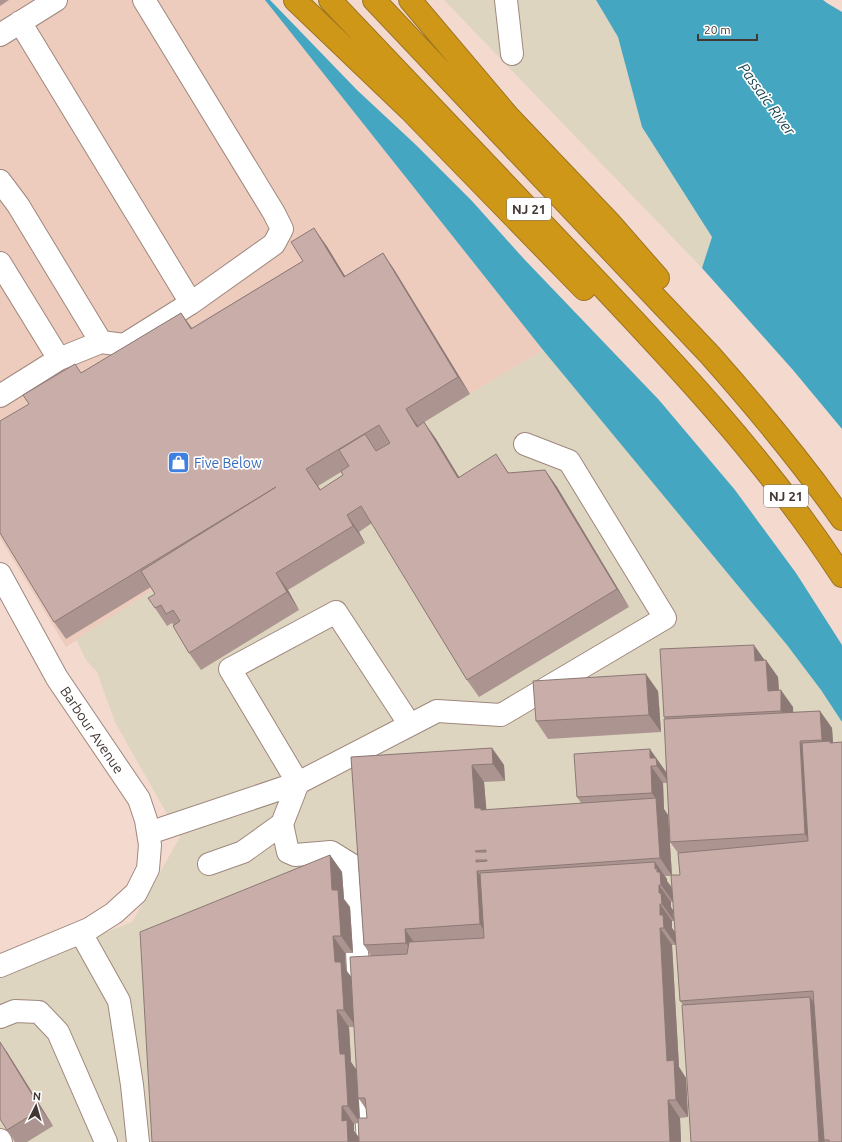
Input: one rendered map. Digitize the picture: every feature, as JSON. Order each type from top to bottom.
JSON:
[{"type":"highway","points":[[295,0],[409,109],[610,315],[725,420]]},
{"type":"highway","name":"NJ 21","points":[[330,0],[650,337],[725,420],[764,467],[795,508],[842,576]]},
{"type":"highway","name":"NJ 21","points":[[374,0],[669,310],[749,399],[789,447],[842,519]]},
{"type":"highway","points":[[410,0],[508,116],[609,222],[658,278],[749,399]]},
{"type":"street","points":[[0,35],[56,0]]},
{"type":"street","points":[[3,387],[59,359],[101,342],[124,345],[191,303],[274,244],[282,228],[144,0]]},
{"type":"street","points":[[506,0],[512,54]]},
{"type":"street","points":[[20,22],[191,303]]},
{"type":"street","points":[[0,181],[18,205],[101,342]]},
{"type":"street","points":[[0,263],[59,359]]},
{"type":"street","points":[[149,833],[298,784],[437,711],[501,715],[665,618],[569,461],[525,444]]},
{"type":"street","name":"Barbour Avenue","points":[[0,574],[57,678],[139,799],[149,833],[150,845],[148,869],[136,893],[114,913],[80,933]]},
{"type":"street","points":[[298,784],[230,669],[336,612],[410,725]]},
{"type":"street","points":[[209,864],[243,852],[282,824],[298,784]]},
{"type":"street","points":[[282,824],[288,852],[295,855],[331,852],[352,865],[360,1005]]},
{"type":"street","points":[[0,966],[80,933],[119,1001],[132,1085],[137,1139],[113,1142]]},
{"type":"street","points":[[0,1017],[15,1011],[39,1012],[58,1032],[106,1142]]},
{"type":"street","points":[[363,1059],[368,1142]]},
{"type":"shaded area","points":[[0,0],[265,0],[543,350],[316,486],[66,647],[0,538]]},
{"type":"shaded area","points":[[444,0],[596,0],[618,37],[642,127],[712,237],[702,268]]},
{"type":"shaded area","points":[[543,350],[787,645],[821,690],[842,722],[842,1142],[0,1142],[0,979],[94,937],[132,922],[180,837],[115,722],[97,672],[86,660],[76,639],[316,486]]},
{"type":"water","points":[[265,0],[270,0],[357,90],[416,145],[472,201],[524,259],[659,400],[735,490],[796,573],[842,645],[842,722],[821,690],[787,645],[543,350]]},
{"type":"water","name":"Passaic River","points":[[596,0],[823,0],[842,12],[842,429],[793,370],[702,268],[712,237],[642,127],[618,37]]},
{"type":"building","points":[[314,228],[344,277],[383,253],[458,377],[406,409],[417,427],[424,422],[458,478],[496,454],[508,473],[545,470],[617,589],[467,680],[361,506],[347,515],[353,526],[276,573],[287,592],[189,653],[173,626],[180,621],[173,610],[166,614],[161,605],[155,608],[148,598],[155,594],[141,571],[276,487],[54,622],[0,533],[0,421],[29,404],[23,395],[75,364],[81,373],[181,313],[191,329],[303,261],[291,242]],"holes":[[[379,425],[390,443],[376,451],[365,434],[339,450],[349,466],[341,471],[343,475],[320,490],[306,469]]]},
{"type":"building","points":[[754,645],[755,661],[766,660],[768,691],[781,690],[781,711],[664,717],[660,649]]},
{"type":"building","points":[[646,674],[649,715],[536,721],[533,681]]},
{"type":"building","points":[[820,711],[822,740],[800,741],[805,834],[670,842],[664,719]]},
{"type":"building","points":[[830,741],[830,743],[842,742],[842,1142],[829,1142],[829,1140],[824,1140],[813,991],[680,1001],[671,875],[680,875],[678,853],[808,841],[802,743]]},
{"type":"building","points":[[492,748],[493,764],[472,765],[475,808],[481,808],[481,810],[656,798],[660,858],[477,871],[480,924],[405,929],[406,943],[364,945],[351,757]],"holes":[[[486,850],[486,852],[475,851]],[[476,860],[487,860],[487,861],[476,862]]]},
{"type":"building","points":[[650,749],[650,758],[656,758],[657,766],[651,766],[652,793],[577,797],[574,754]]},
{"type":"building","points":[[330,855],[332,890],[338,890],[341,936],[333,936],[335,962],[341,962],[344,1010],[337,1010],[340,1054],[345,1054],[348,1106],[342,1106],[342,1121],[347,1120],[348,1142],[152,1142],[140,932]]},
{"type":"building","points":[[655,862],[655,869],[657,868],[657,872],[660,872],[661,885],[659,885],[659,893],[661,893],[662,904],[660,904],[660,915],[663,915],[664,928],[660,928],[667,1061],[674,1060],[676,1100],[668,1100],[670,1142],[359,1142],[358,1118],[367,1118],[365,1098],[358,1098],[350,957],[407,954],[409,942],[484,938],[480,873]]},
{"type":"building","points":[[810,997],[819,1142],[691,1142],[682,1005]]},
{"type":"building","points":[[0,1042],[41,1109],[7,1130],[0,1119]]},
{"type":"place","name":"Five Below","points":[[179,463]]}]
